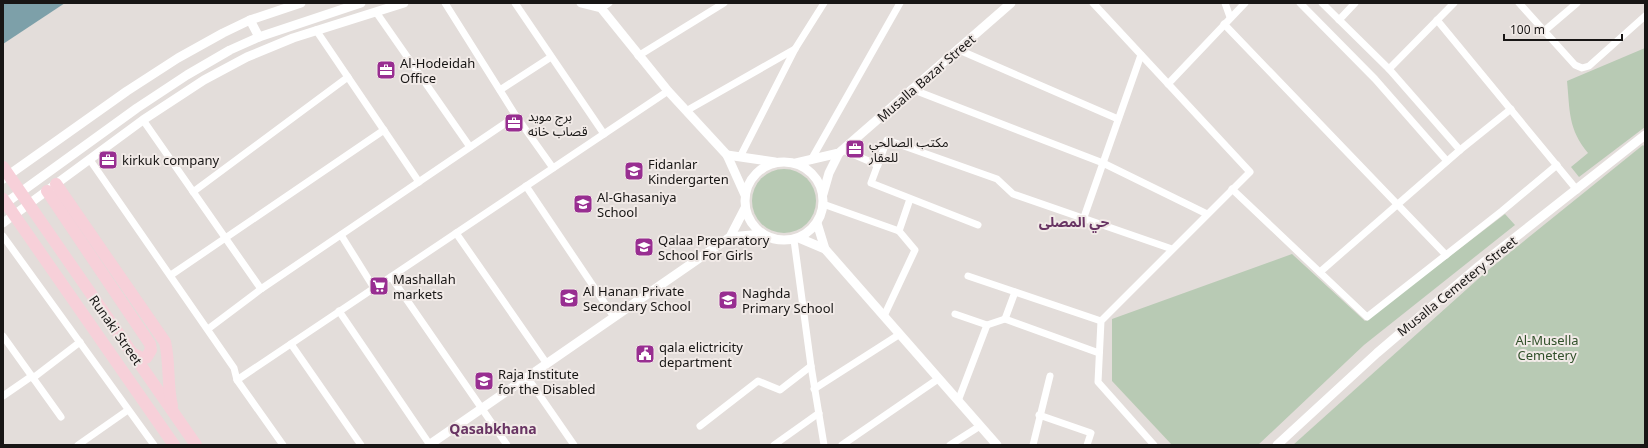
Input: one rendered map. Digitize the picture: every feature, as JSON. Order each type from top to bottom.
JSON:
[{"type":"main road","name":"Runaki Street","points":[[3,167],[196,445]]},
{"type":"main road","points":[[52,188],[150,344],[151,350],[146,358],[142,358],[132,353]]},
{"type":"main road","points":[[52,188],[164,342],[167,351],[168,385],[173,411]]},
{"type":"main road","name":"Runaki Street","points":[[3,199],[174,445]]},
{"type":"street","points":[[3,179],[127,91],[178,58],[250,20],[301,3]]},
{"type":"street","points":[[3,205],[186,75],[230,50],[258,37],[361,3]]},
{"type":"street","points":[[3,223],[183,92],[225,68],[270,47],[316,30],[404,3]]},
{"type":"street","points":[[445,3],[516,116],[553,168]]},
{"type":"street","points":[[515,3],[604,134]]},
{"type":"street","points":[[581,3],[601,8],[638,56],[727,155],[745,195]]},
{"type":"street","points":[[601,8],[609,3]]},
{"type":"street","points":[[638,56],[724,3]]},
{"type":"street","points":[[740,157],[796,49],[824,3]]},
{"type":"street","points":[[811,160],[900,3]]},
{"type":"street","name":"Musalla Bazar Street","points":[[823,194],[829,173],[841,151],[914,90],[1012,3]]},
{"type":"street","points":[[1093,3],[1250,172],[1172,248],[1101,321],[1098,382],[1154,445]]},
{"type":"street","points":[[1225,3],[1230,17]]},
{"type":"street","points":[[1168,84],[1230,17],[1245,3]]},
{"type":"street","points":[[1300,3],[1375,79],[1447,161]]},
{"type":"street","points":[[1322,3],[1389,69],[1460,150]]},
{"type":"street","points":[[1339,20],[1355,3]]},
{"type":"street","points":[[1389,69],[1454,3]]},
{"type":"street","points":[[1518,3],[1575,66],[1582,68],[1589,66],[1645,16]]},
{"type":"street","points":[[1544,32],[1577,3]]},
{"type":"street","points":[[376,12],[470,148]]},
{"type":"street","points":[[250,20],[258,37]]},
{"type":"street","points":[[1437,20],[1577,190]]},
{"type":"street","points":[[1224,24],[1446,255]]},
{"type":"street","points":[[316,30],[419,182]]},
{"type":"street","points":[[686,111],[796,49]]},
{"type":"street","points":[[958,50],[1118,119]]},
{"type":"street","points":[[1084,217],[1141,55]]},
{"type":"street","points":[[500,90],[551,57]]},
{"type":"street","points":[[193,192],[348,77]]},
{"type":"street","points":[[914,90],[1103,163],[1207,214]]},
{"type":"street","points":[[237,380],[668,91]]},
{"type":"street","points":[[1320,272],[1447,161],[1511,109]]},
{"type":"street","points":[[208,329],[261,290],[516,116]]},
{"type":"street","points":[[106,148],[122,119]]},
{"type":"street","points":[[143,120],[261,290]]},
{"type":"street","points":[[171,275],[384,130]]},
{"type":"street","name":"Musalla Cemetery Street","points":[[1277,445],[1394,338],[1479,266],[1645,135]]},
{"type":"street","points":[[978,225],[871,184],[887,140],[997,179],[1013,194],[1172,248]]},
{"type":"street","points":[[841,151],[878,165]]},
{"type":"street","name":"Musalla Bazar Street","points":[[796,163],[841,151]]},
{"type":"street","points":[[727,155],[776,162],[796,163],[808,170],[818,180],[823,194],[823,204],[817,223],[809,232],[796,239],[783,241],[772,239],[762,234],[748,218],[745,208],[745,195],[748,183],[755,173],[765,166],[776,162]]},
{"type":"street","points":[[90,160],[208,329],[234,368],[237,380],[283,445]]},
{"type":"street","points":[[1232,189],[1367,317],[1557,165]]},
{"type":"street","points":[[526,186],[614,317]]},
{"type":"street","points":[[899,232],[910,199]]},
{"type":"street","points":[[823,204],[899,232],[915,250],[884,316]]},
{"type":"street","points":[[339,311],[429,445],[730,237],[745,208]]},
{"type":"street","points":[[817,223],[825,249],[997,445]]},
{"type":"street","points":[[456,233],[547,364]]},
{"type":"street","points":[[730,237],[762,234]]},
{"type":"street","points":[[341,235],[374,288]]},
{"type":"street","points":[[3,236],[154,445]]},
{"type":"street","points":[[796,239],[825,249]]},
{"type":"street","points":[[796,239],[814,390],[824,445]]},
{"type":"street","points":[[968,276],[1101,321]]},
{"type":"street","points":[[391,277],[507,445]]},
{"type":"street","points":[[1005,319],[1014,292]]},
{"type":"street","points":[[955,314],[987,325],[1005,319],[1099,353]]},
{"type":"street","points":[[958,401],[987,325]]},
{"type":"street","points":[[814,390],[900,334]]},
{"type":"street","points":[[3,336],[61,417]]},
{"type":"street","points":[[3,396],[33,377],[80,342]]},
{"type":"street","points":[[291,344],[361,445]]},
{"type":"street","points":[[700,426],[758,381],[780,390],[811,366]]},
{"type":"street","points":[[1033,445],[1050,376]]},
{"type":"street","points":[[527,377],[574,445]]},
{"type":"street","points":[[842,445],[938,379]]},
{"type":"street","points":[[78,445],[128,410]]},
{"type":"street","points":[[774,445],[819,413]]},
{"type":"street","points":[[1039,416],[1091,433],[1087,445]]},
{"type":"street","points":[[950,445],[980,426]]},
{"type":"green space","points":[[1645,48],[1645,127],[1579,177],[1571,167],[1588,153],[1581,144],[1573,128],[1567,81]]},
{"type":"green space","name":"Al-Musella Cemetery","points":[[1643,145],[1645,147],[1645,445],[1293,445],[1487,271]]},
{"type":"green space","points":[[784,169],[802,175],[810,183],[816,201],[810,219],[802,227],[784,233],[766,227],[758,219],[752,201],[758,183],[766,175]]},
{"type":"green space","points":[[1505,214],[1515,225],[1364,345],[1258,445],[1172,445],[1112,381],[1112,319],[1292,254],[1365,321]]},
{"type":"water","points":[[3,3],[65,3],[3,44]]},
{"type":"place","name":"Al-Hodeidah Office","points":[[386,70]]},
{"type":"place","name":"برج مويد قصاب خانه","points":[[514,123]]},
{"type":"place","name":"مكتب الصالحي للعقار","points":[[855,149]]},
{"type":"place","name":"kirkuk company","points":[[108,160]]},
{"type":"place","name":"Fidanlar Kindergarten","points":[[634,171]]},
{"type":"place","name":"Al-Ghasaniya School","points":[[583,204]]},
{"type":"place","name":"Qalaa Preparatory School For Girls","points":[[644,247]]},
{"type":"place","name":"Mashallah markets","points":[[379,286]]},
{"type":"place","name":"Al Hanan Private Secondary School","points":[[569,298]]},
{"type":"place","name":"Naghda Primary School","points":[[728,300]]},
{"type":"place","name":"qala elictricity department","points":[[645,354]]},
{"type":"place","name":"Raja Institute for the Disabled","points":[[484,381]]},
{"type":"district","name":"حي المصلى","points":[[1074,221]]},
{"type":"district","name":"Qasabkhana","points":[[493,428]]}]
